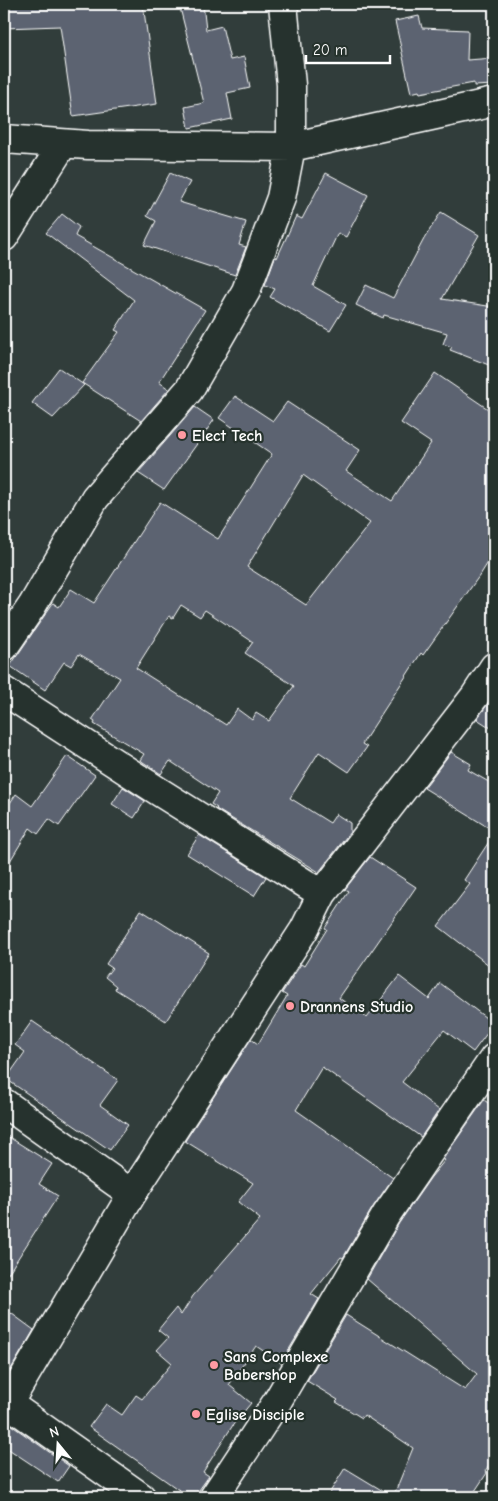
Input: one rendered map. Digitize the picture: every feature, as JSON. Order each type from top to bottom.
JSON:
[{"type":"street","points":[[4,647],[32,606],[95,498],[189,390],[246,291],[281,198],[291,146],[292,85],[283,4]]},
{"type":"street","points":[[4,139],[98,145],[291,146],[494,102]]},
{"type":"street","points":[[4,237],[62,144]]},
{"type":"street","points":[[141,1497],[5,1406],[132,1194],[304,930],[322,894],[475,696],[494,667]]},
{"type":"street","points":[[4,692],[322,894]]},
{"type":"street","points":[[214,1497],[278,1400],[386,1215],[494,1058]]},
{"type":"street","points":[[4,1103],[132,1194]]},
{"type":"building","points":[[4,4],[143,4],[157,104],[73,116],[60,26],[4,28]]},
{"type":"building","points":[[179,4],[203,4],[206,30],[222,26],[230,60],[244,57],[250,88],[227,93],[232,119],[189,128],[185,107],[204,103]]},
{"type":"building","points":[[419,16],[422,28],[468,30],[467,60],[494,58],[494,85],[474,86],[474,83],[411,93],[395,21]]},
{"type":"building","points":[[170,173],[190,182],[179,202],[246,222],[239,245],[246,247],[235,275],[144,245],[156,221],[147,216]]},
{"type":"building","points":[[326,173],[368,195],[346,237],[338,233],[313,286],[346,305],[330,331],[270,297],[275,289],[265,285],[275,257],[277,258],[296,216],[302,219]]},
{"type":"building","points":[[441,212],[479,235],[442,299],[494,307],[494,367],[450,350],[452,347],[443,344],[447,333],[384,315],[383,318],[356,305],[366,285],[393,298],[424,239]]},
{"type":"building","points":[[62,214],[79,227],[75,236],[205,310],[159,382],[169,389],[141,421],[82,383],[119,332],[115,330],[134,300],[46,233]]},
{"type":"building","points":[[59,368],[84,385],[53,418],[32,403]]},
{"type":"building","points":[[435,373],[494,413],[494,553],[423,655],[421,653],[362,744],[367,747],[349,772],[319,752],[290,798],[330,823],[336,814],[350,823],[350,832],[319,872],[216,809],[211,804],[218,793],[170,761],[161,774],[140,760],[144,754],[94,724],[95,722],[92,720],[120,678],[79,654],[71,666],[64,662],[45,690],[10,666],[53,603],[59,607],[71,589],[94,603],[160,502],[218,539],[272,454],[219,418],[235,396],[273,421],[287,402],[360,450],[346,471],[392,501],[431,443],[401,423]],"holes":[[[303,475],[370,523],[306,605],[247,567]],[[181,605],[200,617],[205,610],[253,642],[245,653],[294,686],[269,721],[256,713],[252,720],[237,709],[226,725],[136,668],[169,616],[173,618]]]},
{"type":"building","points":[[195,407],[214,420],[164,490],[138,473]]},
{"type":"building","points":[[494,695],[494,730],[477,719]]},
{"type":"building","points":[[451,752],[471,764],[468,770],[494,785],[494,831],[424,788]]},
{"type":"building","points":[[67,756],[95,775],[59,826],[49,819],[38,834],[30,828],[4,871],[4,812],[16,794],[32,806]]},
{"type":"building","points":[[123,787],[145,801],[134,818],[112,804]]},
{"type":"building","points":[[494,834],[494,969],[438,926],[470,884],[464,880]]},
{"type":"building","points":[[199,835],[266,877],[254,896],[187,854]]},
{"type":"building","points":[[370,857],[416,887],[339,998],[367,1018],[399,976],[429,999],[440,983],[494,1024],[473,1052],[444,1030],[402,1082],[439,1110],[421,1137],[322,1067],[296,1110],[393,1178],[373,1207],[343,1258],[341,1257],[311,1294],[319,1299],[281,1363],[256,1346],[229,1385],[251,1403],[233,1425],[203,1472],[209,1476],[194,1497],[189,1497],[89,1427],[106,1404],[122,1415],[136,1395],[142,1399],[172,1363],[157,1350],[168,1338],[158,1330],[176,1308],[181,1315],[193,1296],[260,1219],[238,1202],[253,1183],[185,1141],[251,1039],[258,1044],[287,996],[282,993],[301,964],[304,966],[327,929],[325,928],[349,891],[345,889]]},
{"type":"building","points":[[141,910],[209,953],[166,1021],[115,989],[116,986],[105,977],[112,968],[106,964]]},
{"type":"building","points":[[32,1021],[118,1080],[100,1105],[128,1125],[110,1150],[6,1079],[25,1052],[15,1045]]},
{"type":"building","points":[[484,1100],[494,1107],[494,1458],[485,1471],[487,1473],[471,1497],[393,1497],[413,1448],[364,1415],[362,1418],[336,1402],[338,1400],[307,1381],[346,1315],[465,1390],[477,1374],[367,1279],[399,1223],[445,1160],[443,1159]]},
{"type":"building","points":[[4,1134],[52,1164],[39,1184],[58,1196],[4,1280]]},
{"type":"building","points":[[4,1308],[34,1330],[4,1381]]},
{"type":"building","points":[[11,1425],[69,1466],[58,1482],[4,1446],[4,1427]]},
{"type":"building","points":[[345,1468],[393,1497],[327,1497]]},
{"type":"place","name":"Elect Tech","points":[[182,435]]},
{"type":"place","name":"Drannens Studio","points":[[290,1006]]},
{"type":"place","name":"Sans Complexe Babershop","points":[[214,1365]]},
{"type":"place","name":"Eglise Disciple","points":[[196,1414]]}]
